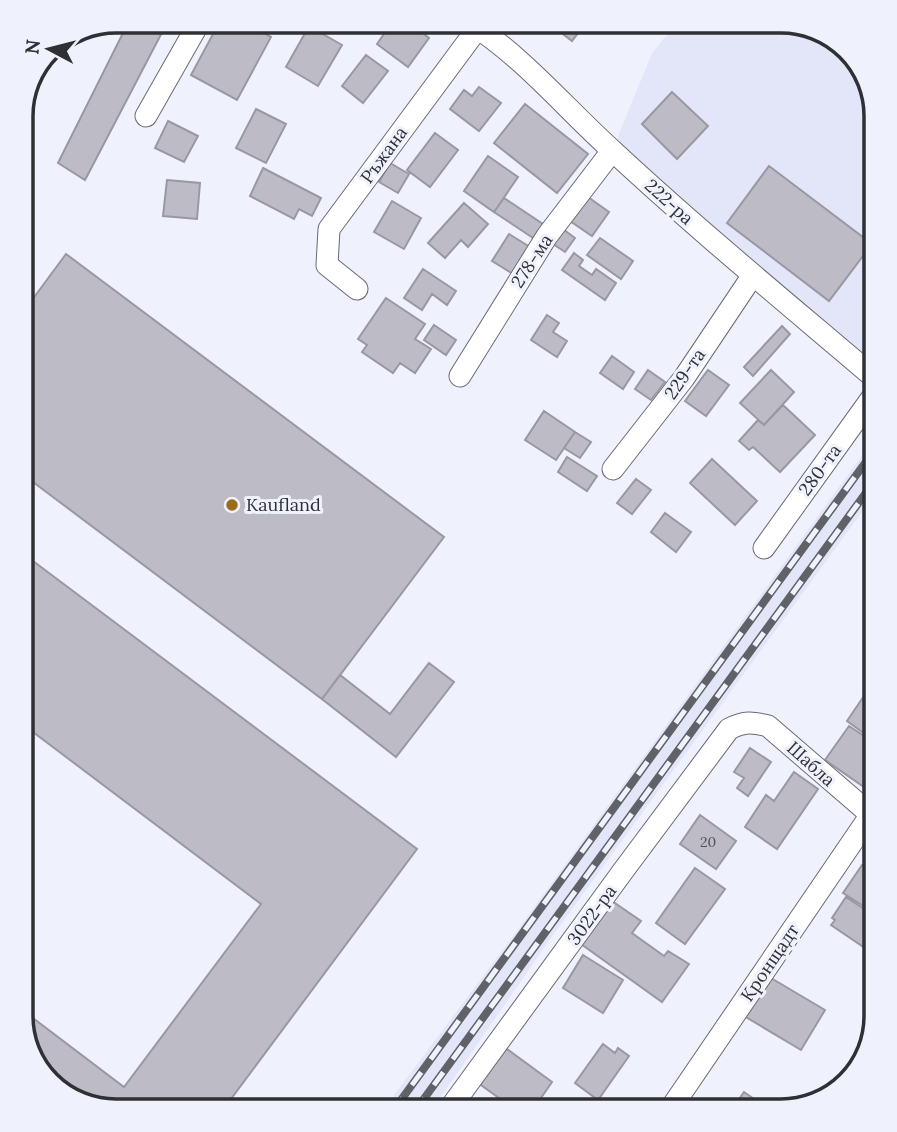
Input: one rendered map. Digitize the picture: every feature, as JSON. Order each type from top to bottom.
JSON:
[{"type":"street","points":[[146,116],[193,33]]},
{"type":"street","name":"Ръжана","points":[[357,289],[327,265],[330,229],[469,33]]},
{"type":"street","name":"222-ра","points":[[488,33],[612,151],[752,275],[864,369]]},
{"type":"street","name":"278-ма","points":[[460,376],[547,236],[612,151]]},
{"type":"street","name":"229-та","points":[[613,469],[684,378],[752,275]]},
{"type":"street","name":"280-та","points":[[764,548],[864,409]]},
{"type":"street","name":"Шабла","points":[[740,724],[768,726],[864,810]]},
{"type":"street","name":"3022-ра","points":[[457,1099],[727,732],[740,724]]},
{"type":"street","name":"Кронщадт","points":[[677,1099],[864,831]]},
{"type":"shaded area","points":[[668,33],[786,33],[822,44],[850,70],[859,90],[864,116],[864,369],[612,151],[652,53]]},
{"type":"shaded area","points":[[864,453],[864,509],[551,938],[439,1099],[391,1099],[517,931]]},
{"type":"building","points":[[123,33],[162,33],[85,180],[58,163]]},
{"type":"building","points":[[214,33],[264,33],[271,37],[237,100],[191,75]]},
{"type":"building","points":[[305,33],[321,33],[342,45],[318,86],[286,67]]},
{"type":"building","points":[[385,33],[423,33],[429,38],[408,67],[377,44]]},
{"type":"building","points":[[562,33],[578,33],[572,41]]},
{"type":"building","points":[[366,55],[388,71],[363,103],[342,86]]},
{"type":"building","points":[[479,87],[501,103],[479,131],[450,109],[464,90],[472,96]]},
{"type":"building","points":[[672,92],[708,126],[677,159],[642,124]]},
{"type":"building","points":[[525,104],[588,154],[557,193],[494,143]]},
{"type":"building","points":[[256,109],[286,124],[266,163],[236,148]]},
{"type":"building","points":[[168,121],[198,136],[184,162],[155,148]]},
{"type":"building","points":[[435,133],[458,150],[430,187],[407,170]]},
{"type":"building","points":[[488,156],[518,177],[494,212],[464,191]]},
{"type":"building","points":[[390,163],[409,174],[398,193],[379,182]]},
{"type":"building","points":[[769,166],[864,238],[864,255],[829,301],[727,223]]},
{"type":"building","points":[[263,168],[321,198],[312,216],[299,209],[294,219],[250,196]]},
{"type":"building","points":[[167,180],[200,183],[197,219],[163,216]]},
{"type":"building","points":[[588,197],[609,212],[592,236],[570,221]]},
{"type":"building","points":[[504,198],[546,226],[536,240],[494,212]]},
{"type":"building","points":[[392,201],[421,218],[404,249],[374,232]]},
{"type":"building","points":[[464,203],[488,224],[468,247],[461,240],[445,258],[428,243]]},
{"type":"building","points":[[560,227],[575,238],[565,252],[550,242]]},
{"type":"building","points":[[509,234],[530,247],[513,274],[492,261]]},
{"type":"building","points":[[600,238],[633,261],[621,279],[587,255]]},
{"type":"building","points":[[574,253],[583,260],[579,266],[592,275],[596,269],[616,283],[605,300],[562,270]]},
{"type":"building","name":"Kaufland","points":[[66,254],[444,537],[322,699],[33,482],[33,299]]},
{"type":"building","points":[[423,269],[456,291],[447,305],[432,294],[422,310],[404,298]]},
{"type":"building","points":[[386,298],[425,324],[415,339],[431,349],[415,373],[400,363],[393,373],[362,352],[367,345],[358,339]]},
{"type":"building","points":[[547,315],[559,323],[553,332],[567,341],[557,357],[531,340]]},
{"type":"building","points":[[434,325],[456,340],[446,355],[424,340]]},
{"type":"building","points":[[782,326],[790,334],[753,376],[744,367]]},
{"type":"building","points":[[612,356],[634,372],[623,389],[600,373]]},
{"type":"building","points":[[648,370],[665,382],[651,400],[635,389]]},
{"type":"building","points":[[708,370],[729,385],[706,416],[685,401]]},
{"type":"building","points":[[771,370],[794,392],[764,425],[740,403]]},
{"type":"building","points":[[783,405],[815,435],[780,472],[753,447],[749,450],[739,441],[758,420],[764,425]]},
{"type":"building","points":[[544,411],[575,432],[556,460],[525,440]]},
{"type":"building","points":[[575,432],[591,442],[580,458],[564,448]]},
{"type":"building","points":[[567,457],[597,476],[587,491],[558,472]]},
{"type":"building","points":[[712,459],[757,501],[735,525],[690,483]]},
{"type":"building","points":[[636,479],[651,490],[632,514],[617,503]]},
{"type":"building","points":[[665,513],[691,532],[676,552],[651,532]]},
{"type":"building","points":[[33,561],[417,849],[231,1099],[100,1097],[70,1085],[47,1062],[38,1042],[33,1018],[124,1087],[261,904],[33,732]]},
{"type":"building","points":[[429,663],[454,682],[396,757],[322,699],[340,675],[390,714]]},
{"type":"building","points":[[864,696],[864,733],[847,721]]},
{"type":"building","points":[[849,726],[864,736],[864,787],[825,760]]},
{"type":"building","points":[[750,748],[771,762],[748,796],[737,788],[744,778],[734,772]]},
{"type":"building","points":[[794,772],[818,789],[777,849],[745,827],[766,795],[774,801]]},
{"type":"building","points":[[700,815],[736,841],[716,869],[680,844]]},
{"type":"building","points":[[862,865],[864,866],[864,906],[843,893]]},
{"type":"building","points":[[695,868],[725,889],[685,944],[656,923]]},
{"type":"building","points":[[846,897],[864,909],[864,947],[831,925],[835,920],[832,918]]},
{"type":"building","points":[[612,901],[641,921],[632,933],[664,956],[668,951],[689,964],[662,1002],[581,944]]},
{"type":"building","points":[[583,955],[623,980],[603,1013],[563,988]]},
{"type":"building","points":[[771,978],[825,1010],[801,1050],[744,1016]]},
{"type":"building","points":[[500,1044],[552,1082],[540,1099],[500,1099],[474,1080]]},
{"type":"building","points":[[603,1044],[615,1053],[618,1048],[629,1056],[599,1099],[575,1083]]},
{"type":"building","points":[[744,1092],[754,1099],[739,1099]]},
{"type":"railway","points":[[402,1099],[864,464]]},
{"type":"railway","points":[[424,1099],[864,495]]},
{"type":"place","name":"Kaufland","points":[[232,505]]}]
